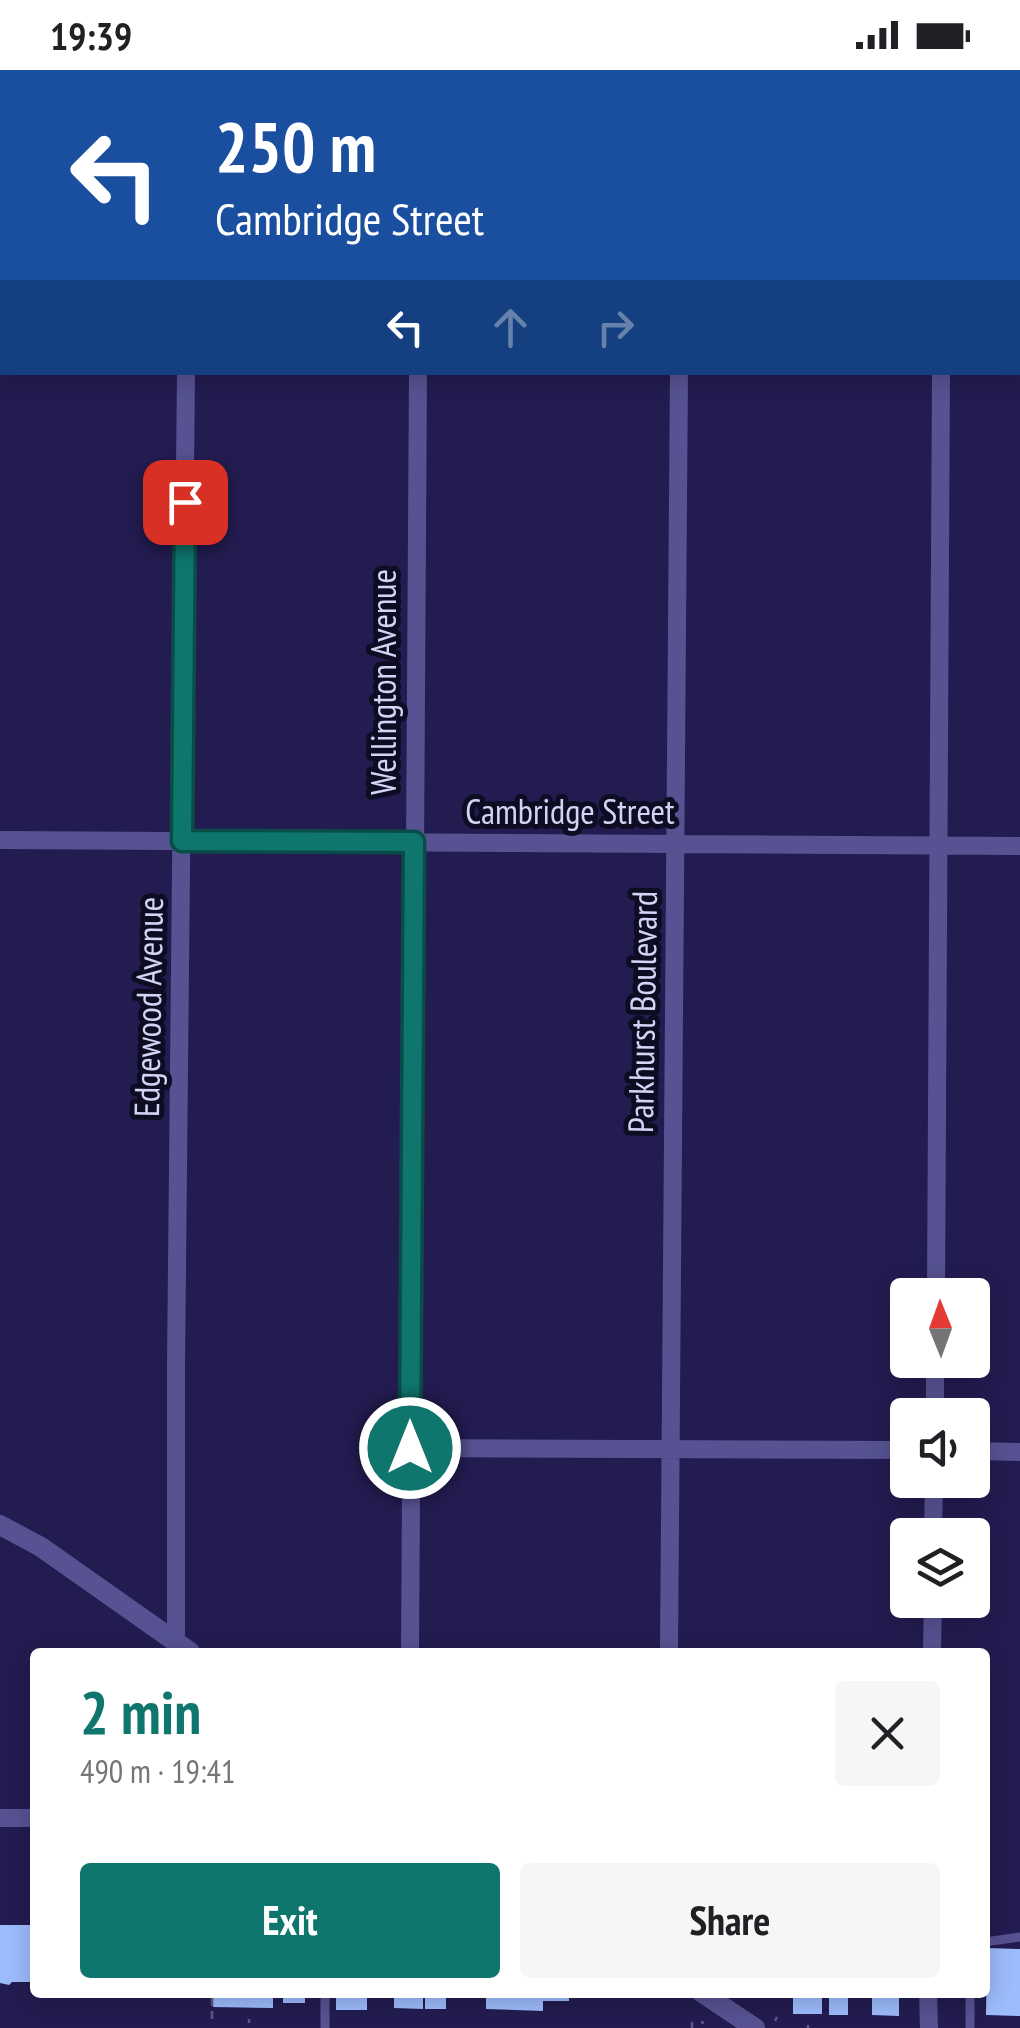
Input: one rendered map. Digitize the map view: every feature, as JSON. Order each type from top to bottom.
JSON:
[{"type":"street","name":"Edgewood Avenue","points":[[183,1648],[176,1366],[186,375]]},
{"type":"street","name":"Wellington Avenue","points":[[410,1648],[418,375]]},
{"type":"street","name":"Parkhurst Boulevard","points":[[670,1648],[679,375]]},
{"type":"street","points":[[936,1278],[941,375]]},
{"type":"street","name":"Cambridge Street","points":[[0,840],[1020,846]]},
{"type":"street","points":[[410,1448],[890,1450]]},
{"type":"street","points":[[990,1451],[1020,1452]]},
{"type":"street","points":[[0,1525],[41,1547],[183,1648]]},
{"type":"street","points":[[932,1618],[932,1648]]},
{"type":"street","points":[[0,1818],[30,1818]]},
{"type":"street","points":[[715,1998],[769,2022]]},
{"type":"street","points":[[928,1998],[929,2028]]},
{"type":"lane","points":[[990,1941],[1020,1937]]},
{"type":"lane","points":[[325,1998],[325,2028]]},
{"type":"lane","points":[[970,1998],[970,2028]]},
{"type":"path","points":[[212,1998],[212,2019]]},
{"type":"path","points":[[692,2022],[692,2028]]},
{"type":"building","points":[[0,1925],[30,1925],[30,1982],[0,1983]]},
{"type":"building","points":[[990,1948],[1020,1949],[1020,2016],[986,2015]]},
{"type":"building","points":[[213,1998],[273,1998],[273,2008],[213,2007]]},
{"type":"building","points":[[283,1998],[305,1998],[305,2003],[283,2003]]},
{"type":"building","points":[[336,1998],[367,1998],[367,2010],[336,2010]]},
{"type":"building","points":[[394,1998],[423,1998],[423,2009],[394,2008]]},
{"type":"building","points":[[425,1998],[446,1998],[446,2009],[425,2009]]},
{"type":"building","points":[[486,1998],[569,1998],[543,2001],[543,2011],[486,2009]]},
{"type":"building","points":[[793,1998],[822,1998],[822,2014],[793,2014]]},
{"type":"building","points":[[829,1998],[848,1998],[848,2015],[829,2015]]},
{"type":"building","points":[[872,1998],[899,1998],[899,2016],[872,2015]]},
{"type":"route","points":[[185,502],[182,841],[414,842],[410,1448]]}]
